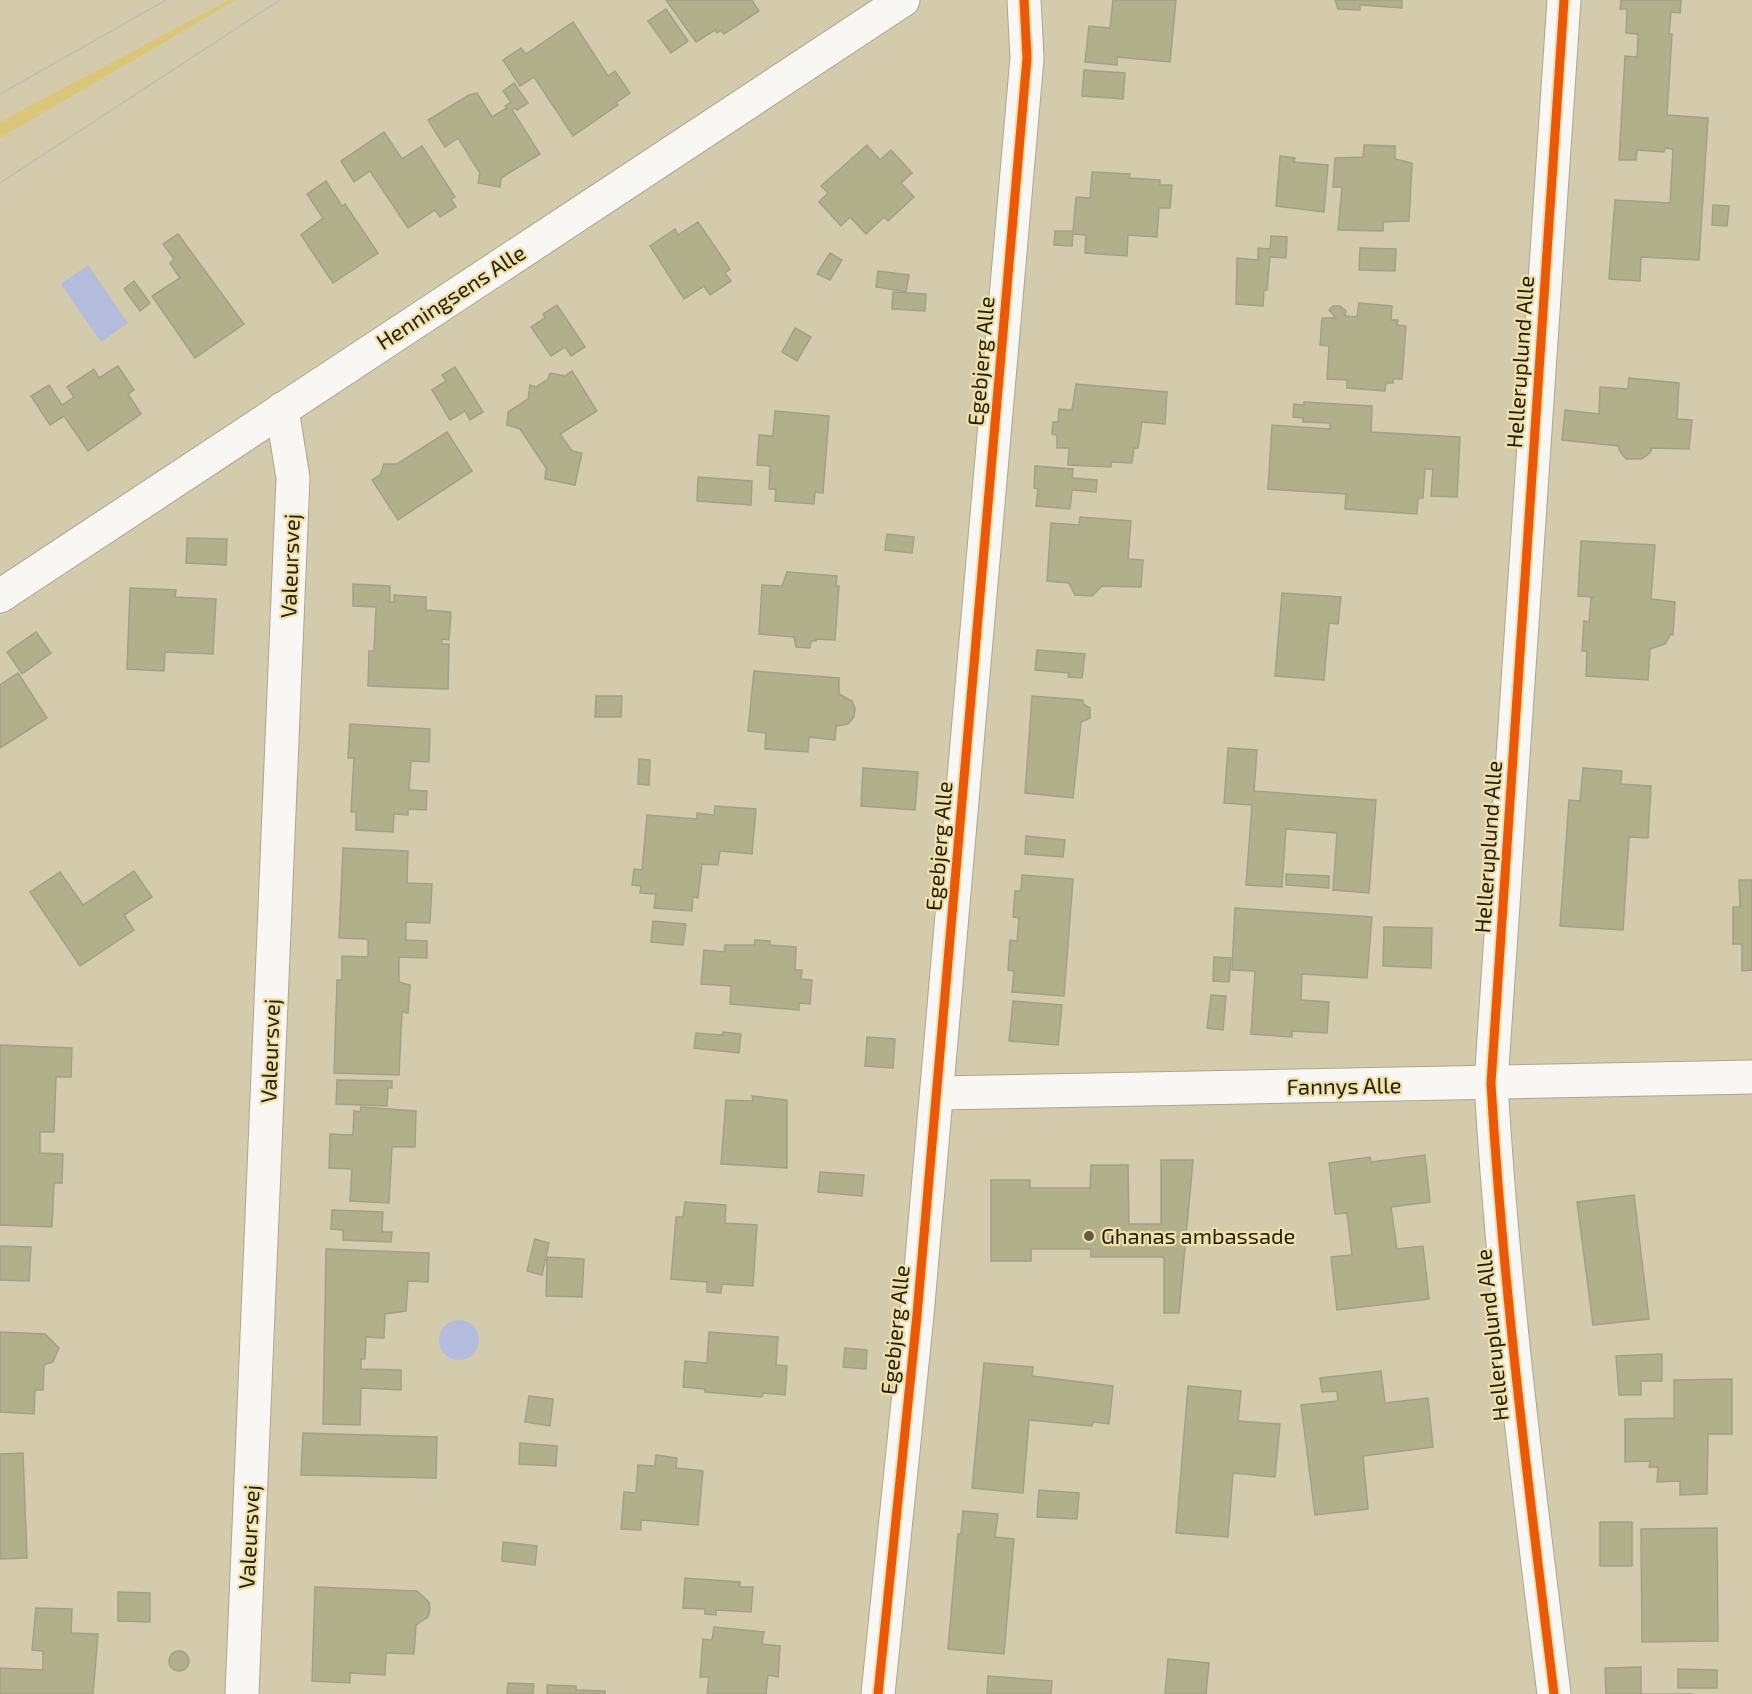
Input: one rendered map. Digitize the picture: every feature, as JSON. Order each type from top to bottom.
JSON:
[{"type":"street","name":"Henningsens Alle","points":[[0,596],[903,0]]},
{"type":"street","name":"Egebjerg Alle","points":[[878,1694],[937,1093],[1027,58],[1024,0]]},
{"type":"street","name":"Helleruplund Alle","points":[[1554,1694],[1514,1371],[1498,1201],[1491,1083],[1564,0]]},
{"type":"street","name":"Valeursvej","points":[[242,1694],[293,478],[282,409]]},
{"type":"street","name":"Fannys Alle","points":[[937,1093],[1752,1077]]},
{"type":"shaded area","points":[[229,0],[236,0],[0,138],[0,122]]},
{"type":"water","points":[[88,265],[128,323],[101,342],[61,284]]},
{"type":"water","points":[[459,1320],[467,1321],[473,1326],[478,1332],[478,1348],[473,1354],[467,1359],[459,1360],[451,1359],[445,1354],[440,1348],[439,1340],[440,1332],[445,1326],[451,1321]]},
{"type":"building","points":[[666,0],[752,0],[759,11],[724,34],[721,30],[717,33],[715,30],[696,42]]},
{"type":"building","points":[[1113,0],[1176,0],[1170,62],[1117,57],[1117,65],[1085,62],[1089,26],[1110,28]]},
{"type":"building","points":[[1335,0],[1402,0],[1402,8],[1360,5],[1360,10],[1338,9]]},
{"type":"building","points":[[1621,0],[1681,0],[1680,13],[1671,12],[1669,34],[1672,34],[1667,115],[1708,118],[1699,260],[1641,257],[1640,281],[1609,279],[1615,200],[1670,203],[1673,149],[1665,148],[1664,152],[1637,150],[1636,160],[1619,160],[1625,56],[1637,57],[1638,34],[1626,33],[1627,9],[1620,9]]},
{"type":"building","points":[[666,9],[688,41],[671,53],[648,21]]},
{"type":"building","points":[[573,22],[608,76],[615,71],[630,93],[616,103],[618,105],[573,136],[534,77],[520,86],[503,60],[521,48],[526,54]]},
{"type":"building","points":[[1084,70],[1125,73],[1123,99],[1082,96]]},
{"type":"building","points":[[514,83],[528,103],[517,110],[515,108],[512,110],[540,154],[501,178],[500,187],[478,183],[480,173],[458,138],[445,147],[428,120],[469,95],[477,93],[492,117],[507,108],[505,106],[511,102],[503,91]]},
{"type":"building","points":[[384,132],[402,159],[422,146],[455,197],[451,199],[456,207],[440,217],[435,210],[408,228],[370,171],[354,182],[341,161]]},
{"type":"building","points":[[867,145],[880,160],[891,150],[912,173],[901,183],[914,197],[888,221],[884,217],[866,234],[850,217],[841,226],[819,202],[828,193],[821,186]]},
{"type":"building","points":[[1364,145],[1395,146],[1395,159],[1412,163],[1409,221],[1383,222],[1383,231],[1338,230],[1342,187],[1333,187],[1335,158],[1363,157]]},
{"type":"building","points":[[1280,156],[1295,158],[1294,162],[1328,165],[1324,212],[1276,206]]},
{"type":"building","points":[[1092,172],[1130,174],[1129,178],[1160,180],[1160,185],[1172,185],[1170,208],[1159,208],[1157,237],[1128,235],[1127,256],[1085,253],[1086,235],[1073,234],[1072,246],[1054,245],[1055,231],[1073,231],[1076,197],[1090,198]]},
{"type":"building","points":[[326,181],[342,206],[345,204],[378,253],[333,283],[301,235],[323,218],[307,194]]},
{"type":"building","points":[[1713,205],[1729,206],[1727,226],[1712,225]]},
{"type":"building","points":[[698,222],[730,269],[725,273],[731,281],[710,295],[704,286],[684,299],[650,246],[675,229],[678,235]]},
{"type":"building","points":[[178,234],[244,324],[195,358],[152,296],[180,278],[170,263],[174,259],[163,244]]},
{"type":"building","points":[[1271,236],[1287,237],[1286,258],[1270,257],[1263,306],[1236,304],[1237,258],[1258,260],[1258,248],[1270,249]]},
{"type":"building","points":[[1360,248],[1396,249],[1395,271],[1359,270]]},
{"type":"building","points":[[830,253],[842,260],[830,280],[817,274]]},
{"type":"building","points":[[878,271],[909,275],[906,292],[876,287]]},
{"type":"building","points":[[134,281],[150,303],[140,311],[124,289]]},
{"type":"building","points":[[893,292],[926,294],[925,311],[892,309]]},
{"type":"building","points":[[1359,303],[1392,306],[1391,320],[1398,320],[1397,325],[1406,326],[1402,379],[1393,379],[1393,383],[1386,383],[1385,391],[1347,388],[1347,380],[1327,379],[1329,346],[1320,345],[1322,318],[1336,318],[1329,310],[1333,306],[1340,306],[1346,311],[1345,316],[1357,317]]},
{"type":"building","points":[[557,305],[585,347],[571,356],[565,347],[551,356],[531,327],[545,318],[543,314]]},
{"type":"building","points":[[795,328],[811,337],[797,361],[782,352]]},
{"type":"building","points":[[118,366],[134,390],[128,394],[141,414],[88,451],[64,416],[50,425],[31,396],[49,385],[62,405],[74,397],[67,387],[94,369],[99,378]]},
{"type":"building","points":[[455,367],[483,412],[470,420],[465,411],[450,420],[432,390],[446,381],[442,375]]},
{"type":"building","points":[[572,371],[597,411],[560,434],[572,451],[582,453],[575,485],[545,479],[546,468],[520,429],[507,425],[508,412],[528,399],[530,385],[536,387],[548,379],[550,373],[565,376]]},
{"type":"building","points":[[1629,378],[1679,383],[1677,419],[1692,420],[1689,449],[1651,448],[1651,452],[1642,459],[1626,459],[1619,450],[1619,446],[1562,440],[1565,410],[1599,414],[1600,387],[1628,389]]},
{"type":"building","points":[[1076,384],[1167,392],[1165,424],[1142,422],[1138,448],[1134,448],[1132,463],[1111,462],[1111,467],[1068,465],[1069,448],[1057,448],[1057,435],[1052,434],[1053,422],[1058,422],[1059,409],[1072,410]]},
{"type":"building","points":[[1304,402],[1372,406],[1371,432],[1460,437],[1457,497],[1431,496],[1433,469],[1425,469],[1423,498],[1418,498],[1417,514],[1345,509],[1346,494],[1268,489],[1272,425],[1330,429],[1330,423],[1303,422],[1303,418],[1293,417],[1294,404],[1304,405]]},
{"type":"building","points":[[775,411],[829,416],[823,493],[815,492],[814,504],[775,501],[776,489],[769,489],[770,466],[757,465],[759,435],[773,436]]},
{"type":"building","points":[[447,432],[472,471],[398,520],[372,480],[380,475],[384,464],[397,464]]},
{"type":"building","points":[[1035,466],[1073,469],[1072,478],[1097,480],[1096,492],[1072,490],[1070,509],[1036,506],[1038,489],[1034,488]]},
{"type":"building","points":[[698,477],[752,481],[751,505],[697,501]]},
{"type":"building","points":[[1080,517],[1131,521],[1128,559],[1143,560],[1141,587],[1102,586],[1092,596],[1075,595],[1069,583],[1047,581],[1051,523],[1079,525]]},
{"type":"building","points":[[887,534],[914,537],[912,553],[885,550]]},
{"type":"building","points":[[187,538],[227,539],[226,565],[186,563]]},
{"type":"building","points":[[1581,541],[1655,545],[1651,599],[1675,602],[1673,635],[1671,634],[1665,644],[1650,649],[1648,680],[1586,676],[1587,651],[1582,651],[1584,621],[1589,622],[1591,598],[1595,597],[1578,596]]},
{"type":"building","points":[[787,572],[837,576],[836,586],[839,586],[835,640],[816,639],[816,641],[811,641],[810,648],[796,647],[794,637],[759,634],[762,585],[782,586]]},
{"type":"building","points":[[353,584],[390,586],[390,602],[394,602],[394,595],[426,597],[426,610],[451,612],[449,640],[442,639],[442,644],[449,644],[448,689],[368,686],[369,651],[374,651],[376,607],[353,606]]},
{"type":"building","points":[[130,588],[176,590],[175,597],[216,599],[213,654],[165,652],[164,671],[127,669]]},
{"type":"building","points":[[1282,593],[1341,597],[1338,624],[1329,623],[1324,680],[1275,676]]},
{"type":"building","points":[[36,632],[51,653],[22,674],[7,652]]},
{"type":"building","points":[[1037,650],[1085,654],[1082,678],[1068,677],[1069,673],[1035,670]]},
{"type":"building","points":[[754,671],[839,678],[839,694],[852,701],[855,708],[854,717],[848,724],[836,726],[835,740],[809,737],[808,752],[765,749],[766,733],[748,731]]},
{"type":"building","points":[[18,673],[47,718],[0,748],[0,685]]},
{"type":"building","points":[[596,696],[622,696],[621,717],[595,717]]},
{"type":"building","points":[[1032,696],[1083,700],[1083,704],[1090,708],[1090,718],[1081,722],[1073,798],[1025,793]]},
{"type":"building","points":[[350,724],[430,729],[429,762],[411,761],[409,790],[427,791],[426,810],[408,809],[408,815],[394,814],[393,832],[356,830],[356,812],[351,812],[354,758],[348,758]]},
{"type":"building","points":[[1228,748],[1257,750],[1254,791],[1376,800],[1369,893],[1333,890],[1337,833],[1286,829],[1282,887],[1246,885],[1252,805],[1224,803]]},
{"type":"building","points":[[639,759],[650,760],[649,785],[638,784]]},
{"type":"building","points":[[863,768],[918,772],[915,810],[861,806]]},
{"type":"building","points":[[1583,768],[1622,771],[1621,784],[1651,786],[1648,838],[1629,837],[1623,930],[1560,926],[1569,800],[1580,801]]},
{"type":"building","points":[[715,806],[756,809],[752,854],[720,851],[718,865],[702,864],[698,898],[693,897],[692,911],[654,908],[656,894],[640,893],[641,886],[632,885],[634,869],[642,870],[647,815],[697,819],[697,813],[714,815]]},
{"type":"building","points":[[1026,836],[1065,840],[1063,857],[1025,854]]},
{"type":"building","points":[[343,848],[408,851],[407,883],[432,884],[430,923],[406,922],[406,940],[427,941],[427,958],[399,957],[399,982],[410,985],[408,1013],[402,1012],[399,1075],[334,1073],[337,980],[342,980],[342,956],[368,957],[368,939],[339,938]]},
{"type":"building","points":[[134,871],[152,897],[124,915],[134,930],[80,966],[30,892],[60,872],[83,905]]},
{"type":"building","points":[[1286,874],[1329,876],[1329,888],[1286,885]]},
{"type":"building","points":[[1022,875],[1073,879],[1064,996],[1012,992],[1014,971],[1008,970],[1010,940],[1017,941],[1019,918],[1013,917],[1015,891],[1021,891]]},
{"type":"building","points":[[1739,880],[1752,880],[1752,970],[1742,971],[1742,944],[1733,944],[1733,907],[1740,907]]},
{"type":"building","points":[[1235,908],[1372,917],[1367,978],[1302,974],[1301,1000],[1329,1002],[1327,1033],[1292,1031],[1292,1037],[1251,1034],[1255,971],[1232,970]]},
{"type":"building","points":[[653,921],[686,924],[683,945],[651,942]]},
{"type":"building","points":[[1384,927],[1432,928],[1431,968],[1383,966]]},
{"type":"building","points":[[755,940],[770,941],[770,945],[796,947],[795,970],[802,970],[801,979],[812,980],[810,1004],[799,1003],[799,1010],[730,1004],[731,986],[701,984],[704,950],[724,952],[725,945],[755,945]]},
{"type":"building","points":[[1214,957],[1231,958],[1229,982],[1213,981]]},
{"type":"building","points":[[1211,995],[1226,996],[1223,1030],[1207,1028]]},
{"type":"building","points":[[1013,1001],[1062,1005],[1058,1045],[1009,1041]]},
{"type":"building","points":[[723,1032],[741,1034],[739,1053],[694,1048],[696,1033],[722,1035]]},
{"type":"building","points":[[867,1037],[895,1039],[893,1068],[865,1066]]},
{"type":"building","points":[[0,1045],[72,1048],[71,1077],[56,1077],[54,1132],[40,1132],[40,1153],[63,1154],[62,1183],[54,1183],[52,1227],[0,1225]]},
{"type":"building","points":[[337,1080],[392,1081],[392,1088],[388,1088],[387,1106],[336,1104]]},
{"type":"building","points":[[752,1096],[787,1100],[787,1168],[721,1164],[726,1100],[753,1101]]},
{"type":"building","points":[[361,1107],[416,1111],[415,1147],[392,1147],[389,1203],[350,1201],[352,1169],[329,1168],[330,1134],[353,1135],[354,1111],[360,1112]]},
{"type":"building","points":[[1425,1155],[1430,1202],[1391,1207],[1397,1249],[1423,1246],[1429,1299],[1337,1310],[1331,1257],[1352,1255],[1347,1213],[1335,1214],[1329,1163],[1370,1157],[1371,1162]]},
{"type":"building","name":"Ghanas ambassade","points":[[1161,1160],[1193,1160],[1179,1313],[1164,1313],[1164,1257],[1091,1257],[1091,1249],[1031,1249],[1031,1261],[991,1261],[991,1180],[1030,1180],[1030,1188],[1090,1188],[1091,1165],[1128,1165],[1129,1224],[1161,1224]]},
{"type":"building","points":[[820,1172],[864,1175],[862,1196],[818,1192]]},
{"type":"building","points":[[1634,1195],[1649,1319],[1593,1325],[1577,1202]]},
{"type":"building","points":[[685,1202],[726,1205],[725,1223],[757,1225],[753,1286],[722,1284],[721,1293],[707,1292],[707,1282],[671,1279],[676,1217],[683,1217]]},
{"type":"building","points":[[332,1210],[383,1212],[382,1232],[392,1232],[391,1242],[343,1240],[343,1230],[331,1229]]},
{"type":"building","points":[[535,1239],[549,1243],[542,1275],[527,1271]]},
{"type":"building","points":[[0,1246],[31,1247],[29,1281],[0,1280]]},
{"type":"building","points":[[326,1249],[429,1253],[428,1282],[408,1281],[406,1311],[385,1314],[384,1338],[366,1337],[365,1359],[361,1359],[361,1369],[401,1370],[401,1390],[361,1388],[360,1425],[323,1424]]},
{"type":"building","points":[[547,1257],[584,1259],[582,1297],[546,1296]]},
{"type":"building","points":[[0,1332],[45,1334],[59,1348],[53,1362],[44,1365],[43,1390],[35,1390],[34,1414],[0,1412]]},
{"type":"building","points":[[709,1332],[778,1337],[776,1365],[787,1366],[785,1395],[763,1393],[762,1397],[705,1392],[705,1389],[683,1387],[685,1361],[707,1363]]},
{"type":"building","points":[[845,1348],[867,1350],[866,1369],[843,1367]]},
{"type":"building","points":[[1662,1354],[1662,1381],[1641,1381],[1641,1395],[1619,1395],[1616,1356]]},
{"type":"building","points":[[984,1363],[1033,1367],[1032,1376],[1113,1386],[1109,1424],[1093,1422],[1092,1426],[1029,1420],[1023,1493],[972,1488]]},
{"type":"building","points":[[1381,1371],[1385,1403],[1428,1398],[1433,1447],[1363,1456],[1368,1509],[1315,1515],[1301,1405],[1338,1401],[1337,1391],[1322,1392],[1320,1378]]},
{"type":"building","points":[[1732,1379],[1732,1434],[1708,1434],[1707,1494],[1680,1495],[1680,1481],[1657,1482],[1658,1467],[1649,1467],[1650,1461],[1625,1462],[1625,1419],[1674,1418],[1674,1380]]},
{"type":"building","points":[[1188,1386],[1241,1391],[1238,1421],[1280,1424],[1275,1477],[1233,1473],[1228,1537],[1176,1533]]},
{"type":"building","points":[[529,1396],[553,1399],[550,1426],[525,1422]]},
{"type":"building","points":[[303,1433],[437,1437],[436,1478],[301,1475]]},
{"type":"building","points":[[520,1443],[557,1446],[556,1466],[519,1464]]},
{"type":"building","points":[[23,1453],[27,1558],[0,1559],[0,1454]]},
{"type":"building","points":[[656,1455],[677,1458],[676,1468],[703,1471],[698,1525],[641,1520],[641,1530],[621,1529],[624,1492],[636,1493],[638,1465],[655,1466]]},
{"type":"building","points":[[1039,1490],[1079,1493],[1077,1519],[1037,1517]]},
{"type":"building","points":[[963,1511],[998,1514],[995,1537],[1014,1539],[1004,1654],[948,1649],[958,1534],[961,1534]]},
{"type":"building","points":[[1600,1522],[1632,1522],[1632,1566],[1600,1566]]},
{"type":"building","points":[[1717,1528],[1718,1641],[1642,1642],[1641,1529]]},
{"type":"building","points":[[503,1542],[537,1546],[535,1565],[502,1561]]},
{"type":"building","points":[[685,1578],[740,1582],[740,1587],[753,1587],[751,1612],[716,1610],[716,1615],[705,1614],[705,1609],[683,1608]]},
{"type":"building","points":[[315,1587],[417,1591],[429,1602],[430,1609],[428,1617],[416,1625],[414,1654],[386,1653],[385,1675],[350,1673],[350,1683],[312,1681]]},
{"type":"building","points":[[118,1592],[150,1593],[150,1622],[118,1621]]},
{"type":"building","points":[[36,1608],[72,1609],[71,1633],[98,1634],[93,1694],[0,1694],[0,1668],[43,1670],[43,1651],[32,1650]]},
{"type":"building","points":[[714,1627],[764,1632],[762,1644],[780,1646],[778,1677],[768,1675],[766,1694],[707,1694],[709,1677],[700,1677],[703,1639],[712,1640]]},
{"type":"building","points":[[179,1651],[186,1654],[189,1661],[186,1668],[179,1671],[172,1668],[169,1661],[172,1654]]},
{"type":"building","points":[[1168,1659],[1209,1663],[1206,1694],[1165,1694]]},
{"type":"building","points":[[1641,1667],[1641,1694],[1606,1694],[1605,1668]]},
{"type":"building","points":[[1678,1669],[1717,1670],[1717,1688],[1678,1688]]},
{"type":"building","points":[[988,1676],[1052,1681],[1051,1694],[987,1694]]},
{"type":"building","points":[[508,1683],[534,1684],[533,1694],[507,1694]]},
{"type":"building","points":[[547,1685],[576,1686],[576,1690],[605,1691],[605,1694],[547,1694]]},
{"type":"tram line","points":[[0,94],[166,0]]},
{"type":"tram line","points":[[0,183],[280,0]]},
{"type":"cycle path","points":[[878,1694],[917,1315],[1027,58],[1024,0]]},
{"type":"cycle path","points":[[1554,1694],[1526,1466],[1502,1236],[1491,1083],[1564,0]]},
{"type":"place","name":"Ghanas ambassade","points":[[1089,1236]]}]
